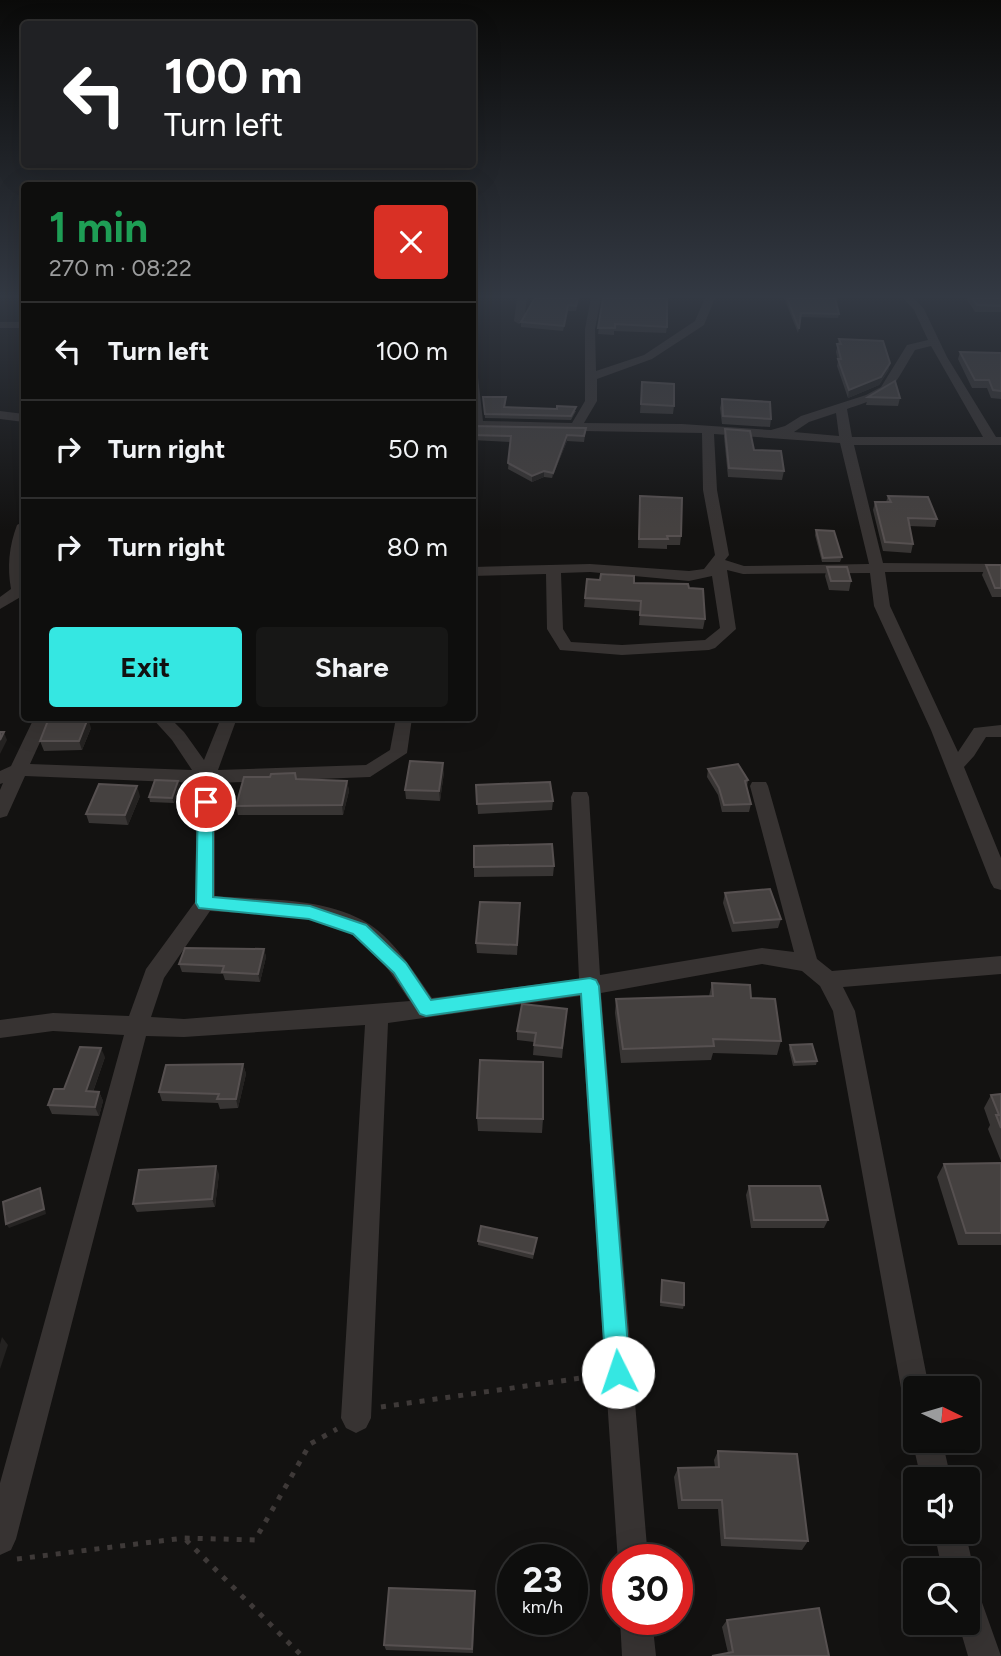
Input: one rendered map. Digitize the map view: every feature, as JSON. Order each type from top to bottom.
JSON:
[{"type":"street","points":[[576,426],[591,401],[591,377],[596,375]]},
{"type":"street","points":[[771,434],[789,429],[805,419],[870,398],[886,389],[894,375]]},
{"type":"street","points":[[953,375],[997,441]]},
{"type":"street","points":[[841,407],[846,440],[877,568],[882,606],[954,766],[1001,883]]},
{"type":"street","points":[[0,415],[21,418]]},
{"type":"street","points":[[476,425],[708,430],[846,440],[997,441]]},
{"type":"street","points":[[476,572],[590,568],[689,576],[709,572],[722,555],[710,490],[708,430]]},
{"type":"street","points":[[21,532],[15,573],[21,588]]},
{"type":"street","points":[[718,563],[743,570],[974,566],[1001,568]]},
{"type":"street","points":[[553,568],[555,629],[566,647],[622,650],[709,645],[729,629],[718,563]]},
{"type":"street","points":[[0,604],[21,592]]},
{"type":"street","points":[[0,811],[41,721]]},
{"type":"street","points":[[163,721],[178,736],[206,777]]},
{"type":"street","points":[[7,1549],[137,1027],[154,975],[205,903],[206,777],[228,721]]},
{"type":"street","points":[[0,778],[19,770],[206,777],[370,771],[398,753],[403,721]]},
{"type":"street","points":[[954,766],[968,752],[980,733],[1001,731]]},
{"type":"street","points":[[759,786],[808,963]]},
{"type":"street","points":[[580,797],[590,986],[631,1544]]},
{"type":"street","points":[[205,903],[310,912],[359,929],[400,968],[426,1008]]},
{"type":"street","points":[[0,1029],[53,1022],[184,1028],[377,1015],[590,986],[762,957],[808,963],[828,980],[844,1011],[913,1376]]},
{"type":"street","points":[[828,980],[1001,965]]},
{"type":"street","points":[[356,1418],[377,1015]]},
{"type":"street","points":[[637,1635],[639,1656]]},
{"type":"street","points":[[978,1635],[985,1656]]},
{"type":"path","points":[[7,1549],[184,1538],[255,1540],[310,1444],[374,1408],[618,1372]]},
{"type":"path","points":[[184,1538],[302,1656]]},
{"type":"building","points":[[844,375],[882,375],[881,377],[849,390]]},
{"type":"building","points":[[972,375],[1001,375],[1001,391],[993,390],[989,380],[975,380]]},
{"type":"building","points":[[895,381],[900,398],[868,397]]},
{"type":"building","points":[[642,382],[674,384],[674,406],[641,404]]},
{"type":"building","points":[[483,397],[506,397],[504,407],[576,407],[571,416],[485,414]]},
{"type":"building","points":[[722,399],[770,402],[771,419],[723,416]]},
{"type":"building","points":[[476,426],[586,428],[584,436],[567,435],[553,473],[544,471],[532,476],[508,463],[511,436],[476,435]]},
{"type":"building","points":[[725,429],[750,431],[754,450],[781,451],[784,471],[729,468]]},
{"type":"building","points":[[640,496],[682,498],[681,536],[639,539]]},
{"type":"building","points":[[888,496],[928,497],[937,519],[908,518],[913,544],[885,542],[875,502],[891,502]]},
{"type":"building","points":[[816,530],[834,531],[842,557],[823,558]]},
{"type":"building","points":[[986,565],[1001,565],[1001,588],[995,588]]},
{"type":"building","points":[[827,567],[847,567],[851,581],[831,581]]},
{"type":"building","points":[[601,574],[634,576],[634,583],[688,584],[689,588],[703,589],[705,619],[640,615],[641,601],[585,598],[587,579],[600,580]]},
{"type":"building","points":[[48,721],[87,721],[79,741],[40,741]]},
{"type":"building","points":[[410,761],[443,763],[439,791],[405,790]]},
{"type":"building","points":[[738,764],[748,780],[745,781],[751,804],[724,805],[719,788],[708,769]]},
{"type":"building","points":[[295,773],[296,779],[347,781],[342,805],[236,806],[244,777]]},
{"type":"building","points":[[155,780],[178,781],[172,798],[149,797]]},
{"type":"building","points":[[550,782],[553,801],[477,804],[476,785]]},
{"type":"building","points":[[99,784],[137,786],[125,815],[86,814]]},
{"type":"building","points":[[552,844],[554,866],[474,867],[474,846]]},
{"type":"building","points":[[770,889],[781,919],[734,923],[725,893]]},
{"type":"building","points":[[480,902],[520,903],[517,945],[476,943]]},
{"type":"building","points":[[185,948],[264,949],[258,974],[222,972],[224,966],[179,964]]},
{"type":"building","points":[[712,983],[750,985],[751,998],[775,999],[781,1041],[713,1039],[714,1046],[623,1049],[616,999],[713,996]]},
{"type":"building","points":[[522,1004],[567,1009],[562,1048],[534,1045],[536,1033],[517,1031]]},
{"type":"building","points":[[812,1044],[817,1061],[795,1062],[790,1045]]},
{"type":"building","points":[[80,1047],[101,1048],[86,1091],[99,1092],[95,1107],[48,1105],[54,1089],[64,1089]]},
{"type":"building","points":[[480,1060],[543,1062],[543,1119],[477,1118]]},
{"type":"building","points":[[243,1064],[236,1099],[217,1099],[219,1094],[159,1092],[166,1065]]},
{"type":"building","points":[[1001,1094],[1001,1128],[991,1095]]},
{"type":"building","points":[[1001,1163],[1001,1233],[966,1233],[944,1164]]},
{"type":"building","points":[[216,1166],[212,1199],[133,1204],[139,1170]]},
{"type":"building","points":[[749,1186],[820,1186],[828,1220],[754,1220]]},
{"type":"building","points":[[40,1188],[44,1209],[6,1224],[3,1202]]},
{"type":"building","points":[[481,1226],[537,1238],[533,1254],[478,1241]]},
{"type":"building","points":[[662,1280],[684,1283],[684,1305],[661,1302]]},
{"type":"building","points":[[718,1451],[797,1454],[808,1541],[725,1538],[722,1500],[682,1500],[678,1468],[719,1467]]},
{"type":"building","points":[[389,1588],[475,1591],[472,1649],[384,1645]]},
{"type":"building","points":[[819,1608],[829,1656],[712,1656],[733,1652],[727,1620]]},
{"type":"route","points":[[206,802],[205,903],[310,912],[359,929],[400,968],[426,1008],[590,986],[618,1372]]}]
